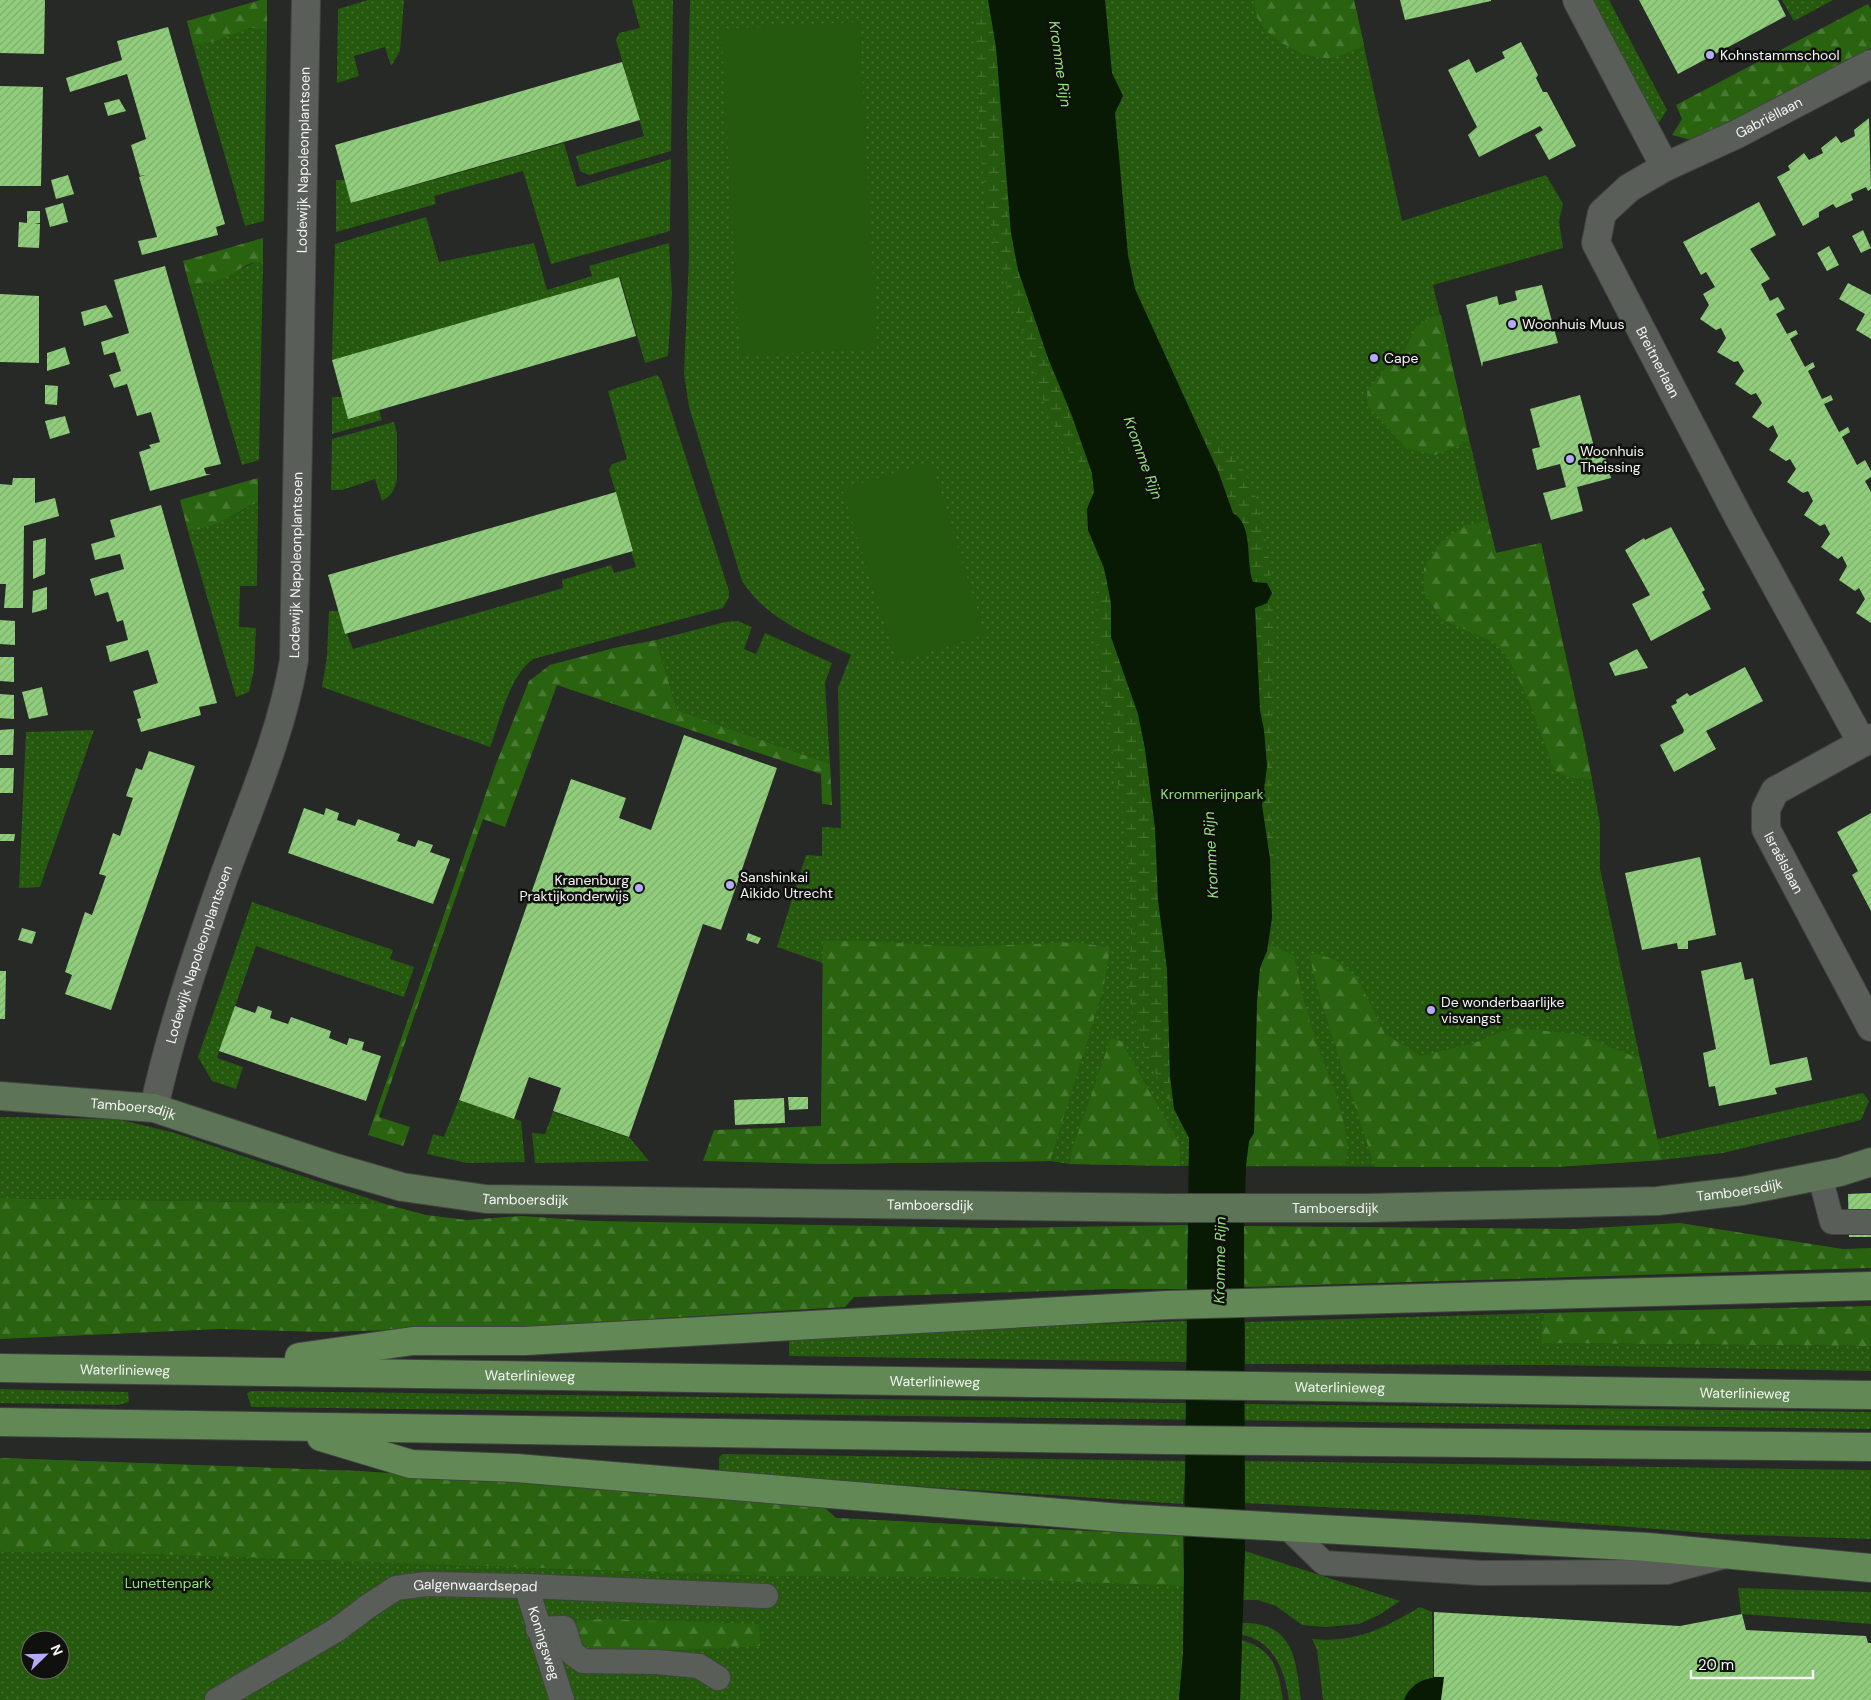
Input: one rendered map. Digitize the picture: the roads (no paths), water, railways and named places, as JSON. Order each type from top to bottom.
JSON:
[{"type":"main road","points":[[208,1370],[413,1341],[525,1341],[1260,1301],[1871,1286]]},
{"type":"main road","name":"Waterlinieweg","points":[[0,1368],[1871,1395]]},
{"type":"main road","points":[[0,1422],[291,1428],[1167,1440],[1871,1447]]},
{"type":"main road","points":[[291,1428],[411,1464],[516,1468],[1121,1518],[1648,1547],[1871,1568]]},
{"type":"street","name":"Lodewijk Napoleonplantsoen","points":[[154,1108],[164,1061],[223,880],[262,777],[290,683],[294,660],[306,0]]},
{"type":"street","points":[[1577,0],[1665,167]]},
{"type":"street","name":"Gabriëllaan","points":[[1665,167],[1737,134],[1871,64]]},
{"type":"street","name":"Breitnerlaan","points":[[1665,167],[1629,188],[1602,213],[1596,243],[1739,518],[1866,741]]},
{"type":"street","name":"Israëlslaan","points":[[1866,741],[1775,791],[1766,808],[1766,829],[1871,1027]]},
{"type":"street","name":"Tamboersdijk","points":[[0,1096],[154,1108],[336,1168],[402,1187],[486,1199],[1168,1208],[1366,1208],[1656,1201],[1742,1191],[1820,1176],[1871,1162]]},
{"type":"lane","points":[[1820,1176],[1832,1222],[1871,1222]]},
{"type":"lane","name":"Galgenwaardsepad","points":[[217,1700],[338,1629],[396,1588],[426,1584],[526,1586],[766,1596]]},
{"type":"lane","name":"Koningsweg","points":[[526,1586],[538,1629],[562,1700]]},
{"type":"lane","points":[[538,1629],[564,1628],[572,1653],[583,1661],[657,1662],[699,1666],[718,1678]]},
{"type":"water","name":"Kromme Rijn","points":[[988,0],[1105,0],[1112,73],[1123,96],[1115,113],[1128,255],[1135,289],[1218,471],[1233,513],[1244,526],[1253,582],[1267,583],[1272,593],[1267,603],[1255,608],[1260,710],[1267,766],[1262,805],[1270,859],[1272,918],[1267,951],[1260,968],[1257,1001],[1254,1133],[1249,1141],[1246,1166],[1244,1226],[1245,1551],[1240,1700],[1179,1700],[1183,1655],[1189,1138],[1174,1109],[1170,1076],[1167,969],[1158,900],[1155,828],[1145,749],[1138,714],[1111,637],[1111,603],[1104,568],[1088,530],[1087,509],[1094,492],[1092,473],[1072,416],[1048,358],[1018,270],[1011,233],[996,47]]},
{"type":"water","points":[[1459,1675],[1460,1700],[1404,1700],[1408,1692],[1420,1682],[1435,1677]]},
{"type":"place","name":"Kohnstammschool","points":[[1710,55]]},
{"type":"place","name":"Woonhuis Muus","points":[[1512,324]]},
{"type":"place","name":"Cape","points":[[1374,358]]},
{"type":"place","name":"Woonhuis Theissing","points":[[1570,459]]},
{"type":"place","name":"Sanshinkai Aikido Utrecht","points":[[730,885]]},
{"type":"place","name":"Kranenburg Praktijkonderwijs","points":[[639,888]]},
{"type":"place","name":"De wonderbaarlijke visvangst","points":[[1431,1010]]},
{"type":"park label","name":"Krommerijnpark","points":[[1212,794]]},
{"type":"park label","name":"Lunettenpark","points":[[168,1583]]}]
